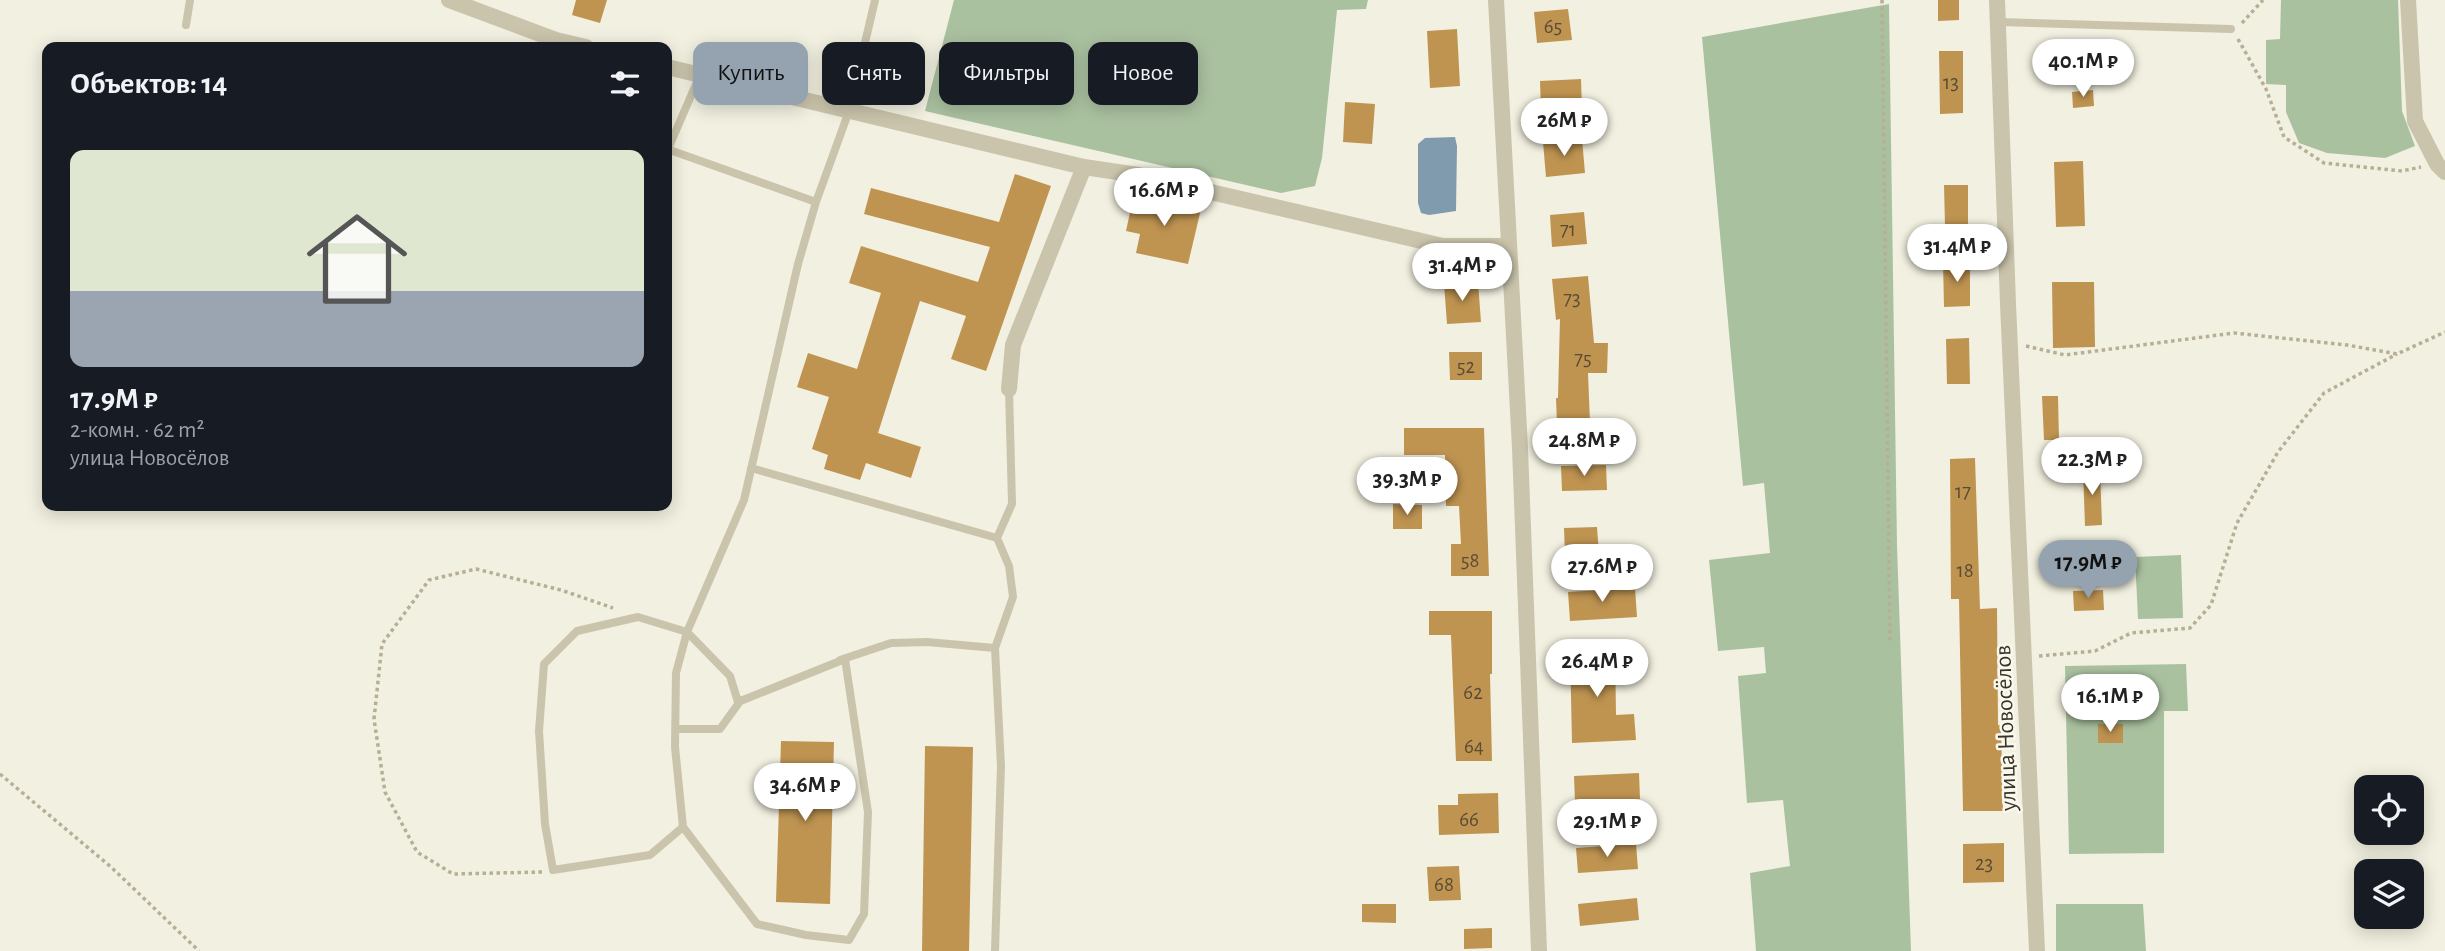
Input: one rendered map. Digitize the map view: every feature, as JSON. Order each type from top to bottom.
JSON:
[{"type":"street","points":[[449,0],[565,42]]},
{"type":"street","points":[[1496,0],[1520,448],[1539,951]]},
{"type":"street","name":"улица Новосёлов","points":[[1997,0],[2037,951]]},
{"type":"street","points":[[2408,0],[2415,121],[2441,168]]},
{"type":"street","points":[[672,68],[693,73]]},
{"type":"street","points":[[808,101],[1084,167],[1138,175],[1443,246],[1508,246]]},
{"type":"street","points":[[1009,389],[1013,345],[1084,167]]},
{"type":"lane","points":[[186,24],[190,0]]},
{"type":"lane","points":[[845,659],[869,812],[864,914],[849,940],[806,935],[757,924],[683,827],[675,747],[676,673],[687,632],[744,500],[798,264],[816,202],[849,111],[875,0]]},
{"type":"lane","points":[[1998,22],[2231,29]]},
{"type":"lane","points":[[672,138],[693,91]]},
{"type":"lane","points":[[672,151],[816,202]]},
{"type":"lane","points":[[995,951],[1001,766],[995,648],[1013,597],[1009,566],[997,538],[1012,504],[1009,389]]},
{"type":"lane","points":[[751,468],[997,538]]},
{"type":"lane","points":[[683,827],[650,855],[553,870],[545,824],[539,732],[544,664],[577,631],[638,617],[687,632],[730,676],[738,702]]},
{"type":"lane","points":[[675,729],[720,729],[738,702],[891,643],[928,642],[995,648]]},
{"type":"path","points":[[1882,0],[1890,643]]},
{"type":"path","points":[[2263,0],[2241,24],[2231,29],[2266,89],[2284,137],[2324,163],[2402,171],[2441,168]]},
{"type":"path","points":[[2025,656],[2053,657],[2095,651],[2132,633],[2190,628],[2211,605],[2237,523],[2278,452],[2323,393],[2445,332]]},
{"type":"path","points":[[2010,342],[2065,355],[2234,333],[2347,345],[2397,354]]},
{"type":"path","points":[[553,870],[532,874],[453,874],[417,852],[385,792],[374,719],[382,643],[429,580],[476,569],[561,590],[638,617]]},
{"type":"path","points":[[0,774],[111,867],[199,951]]},
{"type":"green space","points":[[954,0],[1368,0],[1366,9],[1337,10],[1322,158],[1315,186],[1281,193],[925,111],[939,57],[939,105],[1074,105],[1074,42],[943,42]]},
{"type":"green space","points":[[2281,0],[2398,0],[2402,111],[2415,146],[2385,158],[2327,153],[2299,143],[2286,112],[2286,85],[2266,84],[2266,40],[2280,39]]},
{"type":"green space","points":[[1889,4],[1897,546],[1911,951],[1756,951],[1750,873],[1790,866],[1783,800],[1747,803],[1738,676],[1766,673],[1764,647],[1718,651],[1709,560],[1770,553],[1764,483],[1743,486],[1702,37]]},
{"type":"green space","points":[[2181,555],[2183,618],[2138,619],[2135,557]]},
{"type":"green space","points":[[2186,664],[2188,711],[2164,711],[2164,853],[2069,854],[2065,666]]},
{"type":"green space","points":[[2056,904],[2143,904],[2146,951],[2056,951]]},
{"type":"water","points":[[1455,137],[1456,211],[1429,215],[1421,213],[1418,203],[1418,144],[1425,138]]},
{"type":"building","points":[[576,0],[607,0],[600,23],[572,15]]},
{"type":"building","points":[[1938,0],[1959,0],[1959,20],[1938,21]]},
{"type":"building","points":[[1568,9],[1572,40],[1537,43],[1534,12]]},
{"type":"building","points":[[1457,29],[1460,86],[1430,88],[1427,31]]},
{"type":"building","points":[[1939,51],[1963,51],[1963,113],[1940,114]]},
{"type":"building","points":[[1581,79],[1582,110],[1541,112],[1540,81]]},
{"type":"building","points":[[2093,90],[2094,106],[2073,108],[2072,92]]},
{"type":"building","points":[[1345,102],[1375,104],[1372,144],[1343,142]]},
{"type":"building","points":[[1582,139],[1585,173],[1546,177],[1543,142]]},
{"type":"building","points":[[2083,161],[2085,226],[2056,227],[2054,162]]},
{"type":"building","points":[[1015,174],[1051,186],[986,371],[951,359],[966,316],[920,301],[878,433],[921,447],[911,478],[866,463],[860,480],[824,469],[828,455],[812,449],[829,397],[797,387],[808,353],[857,369],[881,293],[849,283],[861,246],[978,282],[990,247],[864,214],[871,188],[999,222]]},
{"type":"building","points":[[1944,185],[1968,185],[1968,226],[1945,226]]},
{"type":"building","points":[[1134,194],[1201,209],[1188,264],[1136,253],[1140,234],[1126,231]]},
{"type":"building","points":[[1584,212],[1587,244],[1552,247],[1550,215]]},
{"type":"building","points":[[1943,261],[1970,261],[1970,306],[1944,307]]},
{"type":"building","points":[[1588,276],[1594,343],[1608,343],[1607,373],[1588,373],[1590,423],[1557,425],[1560,319],[1556,320],[1552,279]]},
{"type":"building","points":[[1478,282],[1481,322],[1447,324],[1444,284]]},
{"type":"building","points":[[2052,282],[2094,282],[2095,347],[2053,348]]},
{"type":"building","points":[[1969,338],[1970,384],[1947,384],[1946,339]]},
{"type":"building","points":[[1449,352],[1482,352],[1482,380],[1450,380]]},
{"type":"building","points":[[2042,396],[2058,396],[2059,440],[2044,440]]},
{"type":"building","points":[[1404,428],[1484,428],[1489,576],[1451,576],[1451,544],[1461,544],[1459,506],[1446,506],[1445,455],[1404,455]]},
{"type":"building","points":[[1975,458],[1980,609],[1997,608],[1998,725],[2001,725],[2003,811],[1963,811],[1959,599],[1951,599],[1950,459]]},
{"type":"building","points":[[1606,465],[1607,490],[1562,491],[1561,466]]},
{"type":"building","points":[[2100,468],[2102,525],[2085,526],[2083,469]]},
{"type":"building","points":[[1393,504],[1422,505],[1422,529],[1393,529]]},
{"type":"building","points":[[1597,527],[1599,554],[1565,555],[1564,528]]},
{"type":"building","points":[[1635,588],[1637,617],[1570,621],[1568,592]]},
{"type":"building","points":[[2103,590],[2104,610],[2074,611],[2073,591]]},
{"type":"building","points":[[1429,611],[1492,611],[1492,761],[1456,761],[1451,635],[1429,635]]},
{"type":"building","points":[[1615,648],[1616,715],[1634,714],[1636,740],[1572,743],[1570,649]]},
{"type":"building","points":[[2098,724],[2123,724],[2123,743],[2098,743]]},
{"type":"building","points":[[781,741],[834,742],[830,904],[776,902]]},
{"type":"building","points":[[925,746],[973,747],[969,951],[922,951]]},
{"type":"building","points":[[1639,773],[1640,799],[1575,802],[1574,776]]},
{"type":"building","points":[[1498,793],[1499,833],[1439,835],[1438,805],[1458,805],[1458,794]]},
{"type":"building","points":[[2004,843],[2004,882],[1963,883],[1963,844]]},
{"type":"building","points":[[1636,844],[1638,869],[1578,873],[1576,848]]},
{"type":"building","points":[[1459,866],[1461,900],[1429,901],[1427,867]]},
{"type":"building","points":[[1637,898],[1639,920],[1580,926],[1578,904]]},
{"type":"building","points":[[1362,904],[1396,904],[1396,923],[1362,922]]},
{"type":"building","points":[[1492,928],[1492,948],[1464,949],[1464,929]]}]
